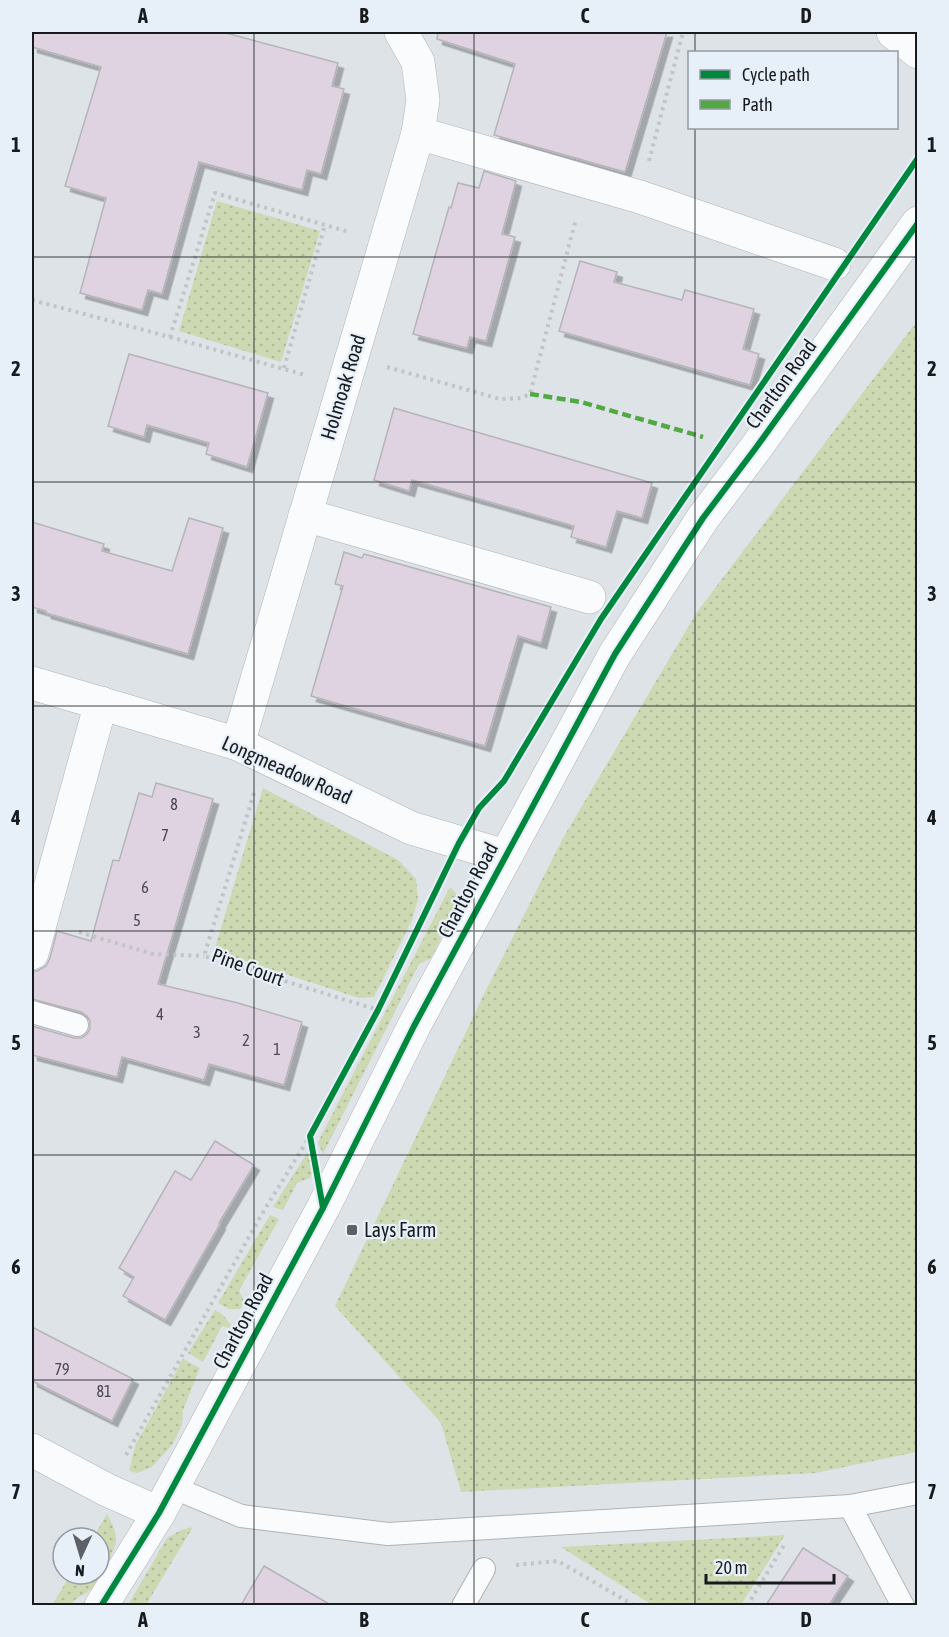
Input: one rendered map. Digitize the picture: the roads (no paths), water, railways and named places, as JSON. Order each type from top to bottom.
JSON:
[{"type":"street","name":"Holmoak Road","points":[[252,751],[304,515],[418,133],[423,100],[418,62],[401,32]]},
{"type":"street","points":[[893,32],[918,52]]},
{"type":"street","points":[[418,133],[640,197],[834,264]]},
{"type":"street","name":"Charlton Road","points":[[101,1605],[165,1500],[323,1208],[414,1026],[615,654],[703,518],[918,222]]},
{"type":"street","points":[[304,515],[589,597]]},
{"type":"street","name":"Longmeadow Road","points":[[32,683],[252,751],[411,828],[505,856]]},
{"type":"street","points":[[32,953],[101,703]]},
{"type":"street","points":[[32,1450],[107,1490],[165,1500]]},
{"type":"lane","points":[[32,1012],[77,1025]]},
{"type":"lane","points":[[165,1500],[241,1516],[388,1534],[850,1506],[918,1493]]},
{"type":"lane","points":[[850,1506],[903,1605]]},
{"type":"lane","points":[[463,1605],[484,1569]]},
{"type":"place","name":"Lays Farm","points":[[352,1230]]}]
